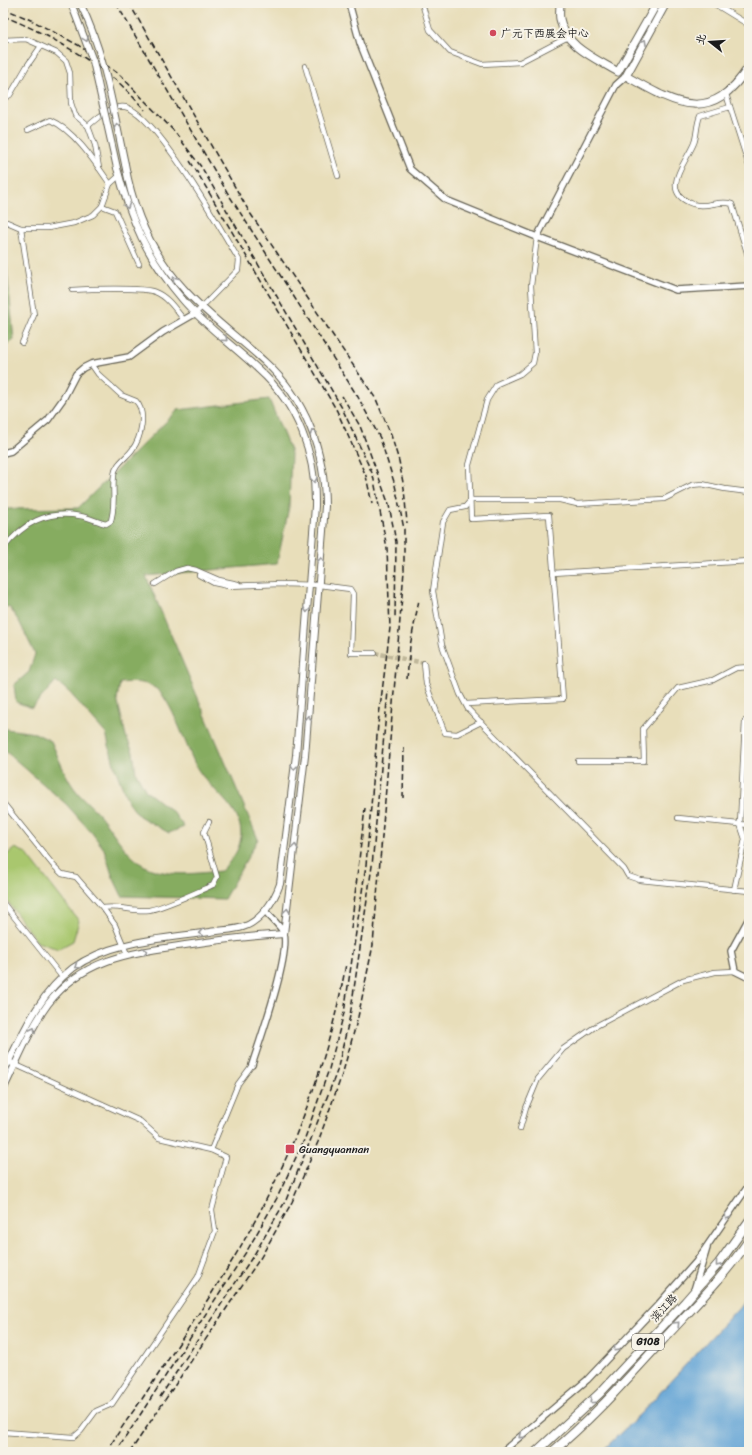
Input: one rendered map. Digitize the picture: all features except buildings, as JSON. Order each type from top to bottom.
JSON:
[{"type":"highway","points":[[742,3],[749,7]]},
{"type":"highway","name":"滨江路","points":[[536,1452],[600,1393],[719,1263],[749,1221]]},
{"type":"highway","name":"滨江路","points":[[552,1452],[596,1412],[700,1299],[749,1240]]},
{"type":"main road","points":[[3,1073],[6,1061],[37,1007],[62,977],[93,956],[123,946],[242,928],[265,910],[274,898],[280,884],[296,755],[316,493],[310,456],[303,432],[292,410],[272,382],[183,300],[161,271],[139,236],[128,209],[119,176],[93,61],[71,3]]},
{"type":"main road","points":[[3,1090],[39,1018],[61,989],[77,976],[95,965],[127,954],[240,937],[284,934],[305,756],[319,585],[325,493],[320,454],[312,429],[300,405],[279,376],[183,289],[167,268],[151,242],[135,205],[103,60],[80,3]]},
{"type":"main road","points":[[560,3],[560,19],[568,37],[575,45],[618,72],[657,3]]},
{"type":"main road","points":[[666,3],[626,76],[675,101],[689,104],[701,104],[713,101],[726,94],[739,82],[749,66]]},
{"type":"street","points":[[349,3],[360,43],[410,169],[446,200],[537,237],[676,290],[749,286]]},
{"type":"street","points":[[422,3],[430,30],[450,52],[482,64],[520,62],[568,37]]},
{"type":"street","points":[[713,3],[749,24]]},
{"type":"street","points":[[3,40],[26,39],[57,53],[66,61],[70,73],[71,103],[75,115],[88,126],[95,145],[100,168]]},
{"type":"street","points":[[3,99],[10,95],[41,46]]},
{"type":"street","points":[[305,66],[338,176]]},
{"type":"street","points":[[466,704],[563,699],[549,514],[471,518],[469,464],[487,400],[497,384],[520,374],[533,363],[535,353],[531,286],[537,237],[616,85],[618,72]]},
{"type":"street","points":[[616,85],[626,76]]},
{"type":"street","points":[[726,94],[749,166]]},
{"type":"street","points":[[3,453],[11,451],[48,420],[63,399],[76,374],[83,368],[91,364],[129,357],[163,332],[196,313],[238,270],[239,260],[204,198],[154,129],[134,110],[124,106],[104,113],[88,126]]},
{"type":"street","points":[[730,107],[700,116],[696,127],[695,142],[676,178],[675,186],[680,196],[693,204],[711,204],[725,201],[732,204],[749,259]]},
{"type":"street","points":[[28,130],[50,120],[61,125],[100,168],[110,184]]},
{"type":"street","points":[[7,222],[21,228],[48,228],[74,223],[93,215],[102,206],[110,184],[119,176]]},
{"type":"street","points":[[102,206],[115,211],[139,264]]},
{"type":"street","points":[[21,228],[34,315],[22,342]]},
{"type":"street","points":[[72,290],[154,291],[166,299],[184,320]]},
{"type":"street","points":[[3,549],[16,534],[46,515],[82,516],[106,524],[111,521],[115,507],[114,473],[121,460],[136,444],[142,414],[136,401],[121,395],[98,374],[91,364]]},
{"type":"street","points":[[749,492],[725,490],[702,484],[692,485],[664,498],[577,504],[560,500],[471,500],[465,507],[450,510],[443,522],[433,591],[442,645],[460,694],[466,704],[480,722],[624,869],[628,876],[640,880],[749,891]]},
{"type":"street","points":[[553,573],[749,561]]},
{"type":"street","points":[[155,584],[176,571],[187,568],[196,570],[219,580],[246,585]]},
{"type":"street","points":[[199,575],[224,586],[319,585],[350,589],[353,594],[351,652],[375,653]]},
{"type":"street","points":[[424,663],[426,684],[445,733],[457,734],[480,722]]},
{"type":"street","points":[[578,761],[644,761],[643,729],[678,688],[713,680],[736,668],[749,667]]},
{"type":"street","points":[[734,890],[744,839],[740,824],[745,721],[749,721]]},
{"type":"street","points":[[3,803],[53,865],[62,874],[76,877],[103,908],[115,925],[127,954]]},
{"type":"street","points":[[678,818],[749,825]]},
{"type":"street","points":[[103,908],[112,906],[134,910],[151,909],[213,885],[217,877],[204,832],[208,822]]},
{"type":"street","points":[[3,903],[62,977]]},
{"type":"street","points":[[211,1150],[238,1084],[252,1065],[274,996],[284,949],[284,934],[265,910]]},
{"type":"street","points":[[735,971],[731,950],[749,918]]},
{"type":"street","points":[[520,1129],[526,1108],[538,1079],[563,1049],[596,1026],[683,980],[715,972],[735,971],[749,978]]},
{"type":"street","points":[[3,1432],[74,1437],[81,1431],[96,1411],[112,1404],[198,1277],[212,1243],[214,1231],[212,1210],[226,1157],[211,1150],[159,1138],[140,1121],[6,1061]]},
{"type":"street","points":[[502,1452],[587,1380],[657,1306],[696,1262],[749,1185]]},
{"type":"street","points":[[692,1293],[709,1242]]},
{"type":"green space","points":[[3,254],[6,260],[14,340],[3,348]]},
{"type":"green space","points":[[269,399],[291,453],[289,507],[277,564],[146,576],[258,839],[224,899],[122,896],[112,875],[104,849],[92,833],[66,804],[3,749],[3,726],[6,729],[35,733],[51,741],[70,783],[77,792],[99,814],[128,852],[143,865],[151,869],[177,874],[221,871],[237,851],[241,839],[240,826],[228,803],[197,768],[173,713],[161,693],[155,688],[142,683],[120,683],[117,699],[126,736],[133,752],[136,773],[146,791],[173,812],[184,827],[169,833],[139,816],[128,802],[115,768],[106,734],[70,693],[56,681],[32,708],[16,702],[14,685],[29,672],[35,654],[20,623],[10,608],[3,606],[3,509],[78,508],[178,410]]},
{"type":"green space","points":[[15,848],[26,853],[79,921],[73,941],[58,949],[37,942],[3,895],[3,858]]},
{"type":"water","points":[[749,1293],[749,1452],[601,1452],[642,1412],[739,1307]]},
{"type":"tunnel","points":[[375,653],[424,663]]},
{"type":"railway","points":[[116,3],[227,192],[358,397],[380,438],[395,485],[404,529],[404,571],[373,945],[358,1017],[343,1072],[318,1142],[292,1202],[261,1257],[130,1452]]},
{"type":"railway","points":[[129,3],[250,213],[376,399],[391,435],[399,461],[404,488],[407,523]]},
{"type":"railway","points":[[3,8],[33,21],[78,45],[120,75],[174,131],[202,168],[342,408],[373,475],[387,548],[390,628],[378,724],[366,865],[344,1013],[329,1069],[305,1138],[277,1198],[248,1249],[116,1452]]},
{"type":"railway","points":[[3,16],[48,36],[90,62],[117,81],[145,110]]},
{"type":"railway","points":[[190,161],[337,411],[366,476],[372,504]]},
{"type":"railway","points":[[342,396],[360,426],[389,505],[396,542],[395,619]]},
{"type":"railway","points":[[407,679],[410,646],[419,600]]},
{"type":"railway","points":[[160,1397],[255,1253],[286,1200],[337,1071],[350,1016],[372,866],[388,691]]},
{"type":"railway","points":[[403,798],[404,746]]},
{"type":"railway","points":[[351,929],[365,808]]},
{"type":"railway","points":[[107,1452],[119,1431],[142,1399],[217,1285],[261,1209],[298,1131],[313,1091],[337,1007],[346,964]]},
{"type":"place","name":"广元下西展会中心","points":[[493,33]]},
{"type":"place","name":"Guangyuannan","points":[[290,1149]]}]
